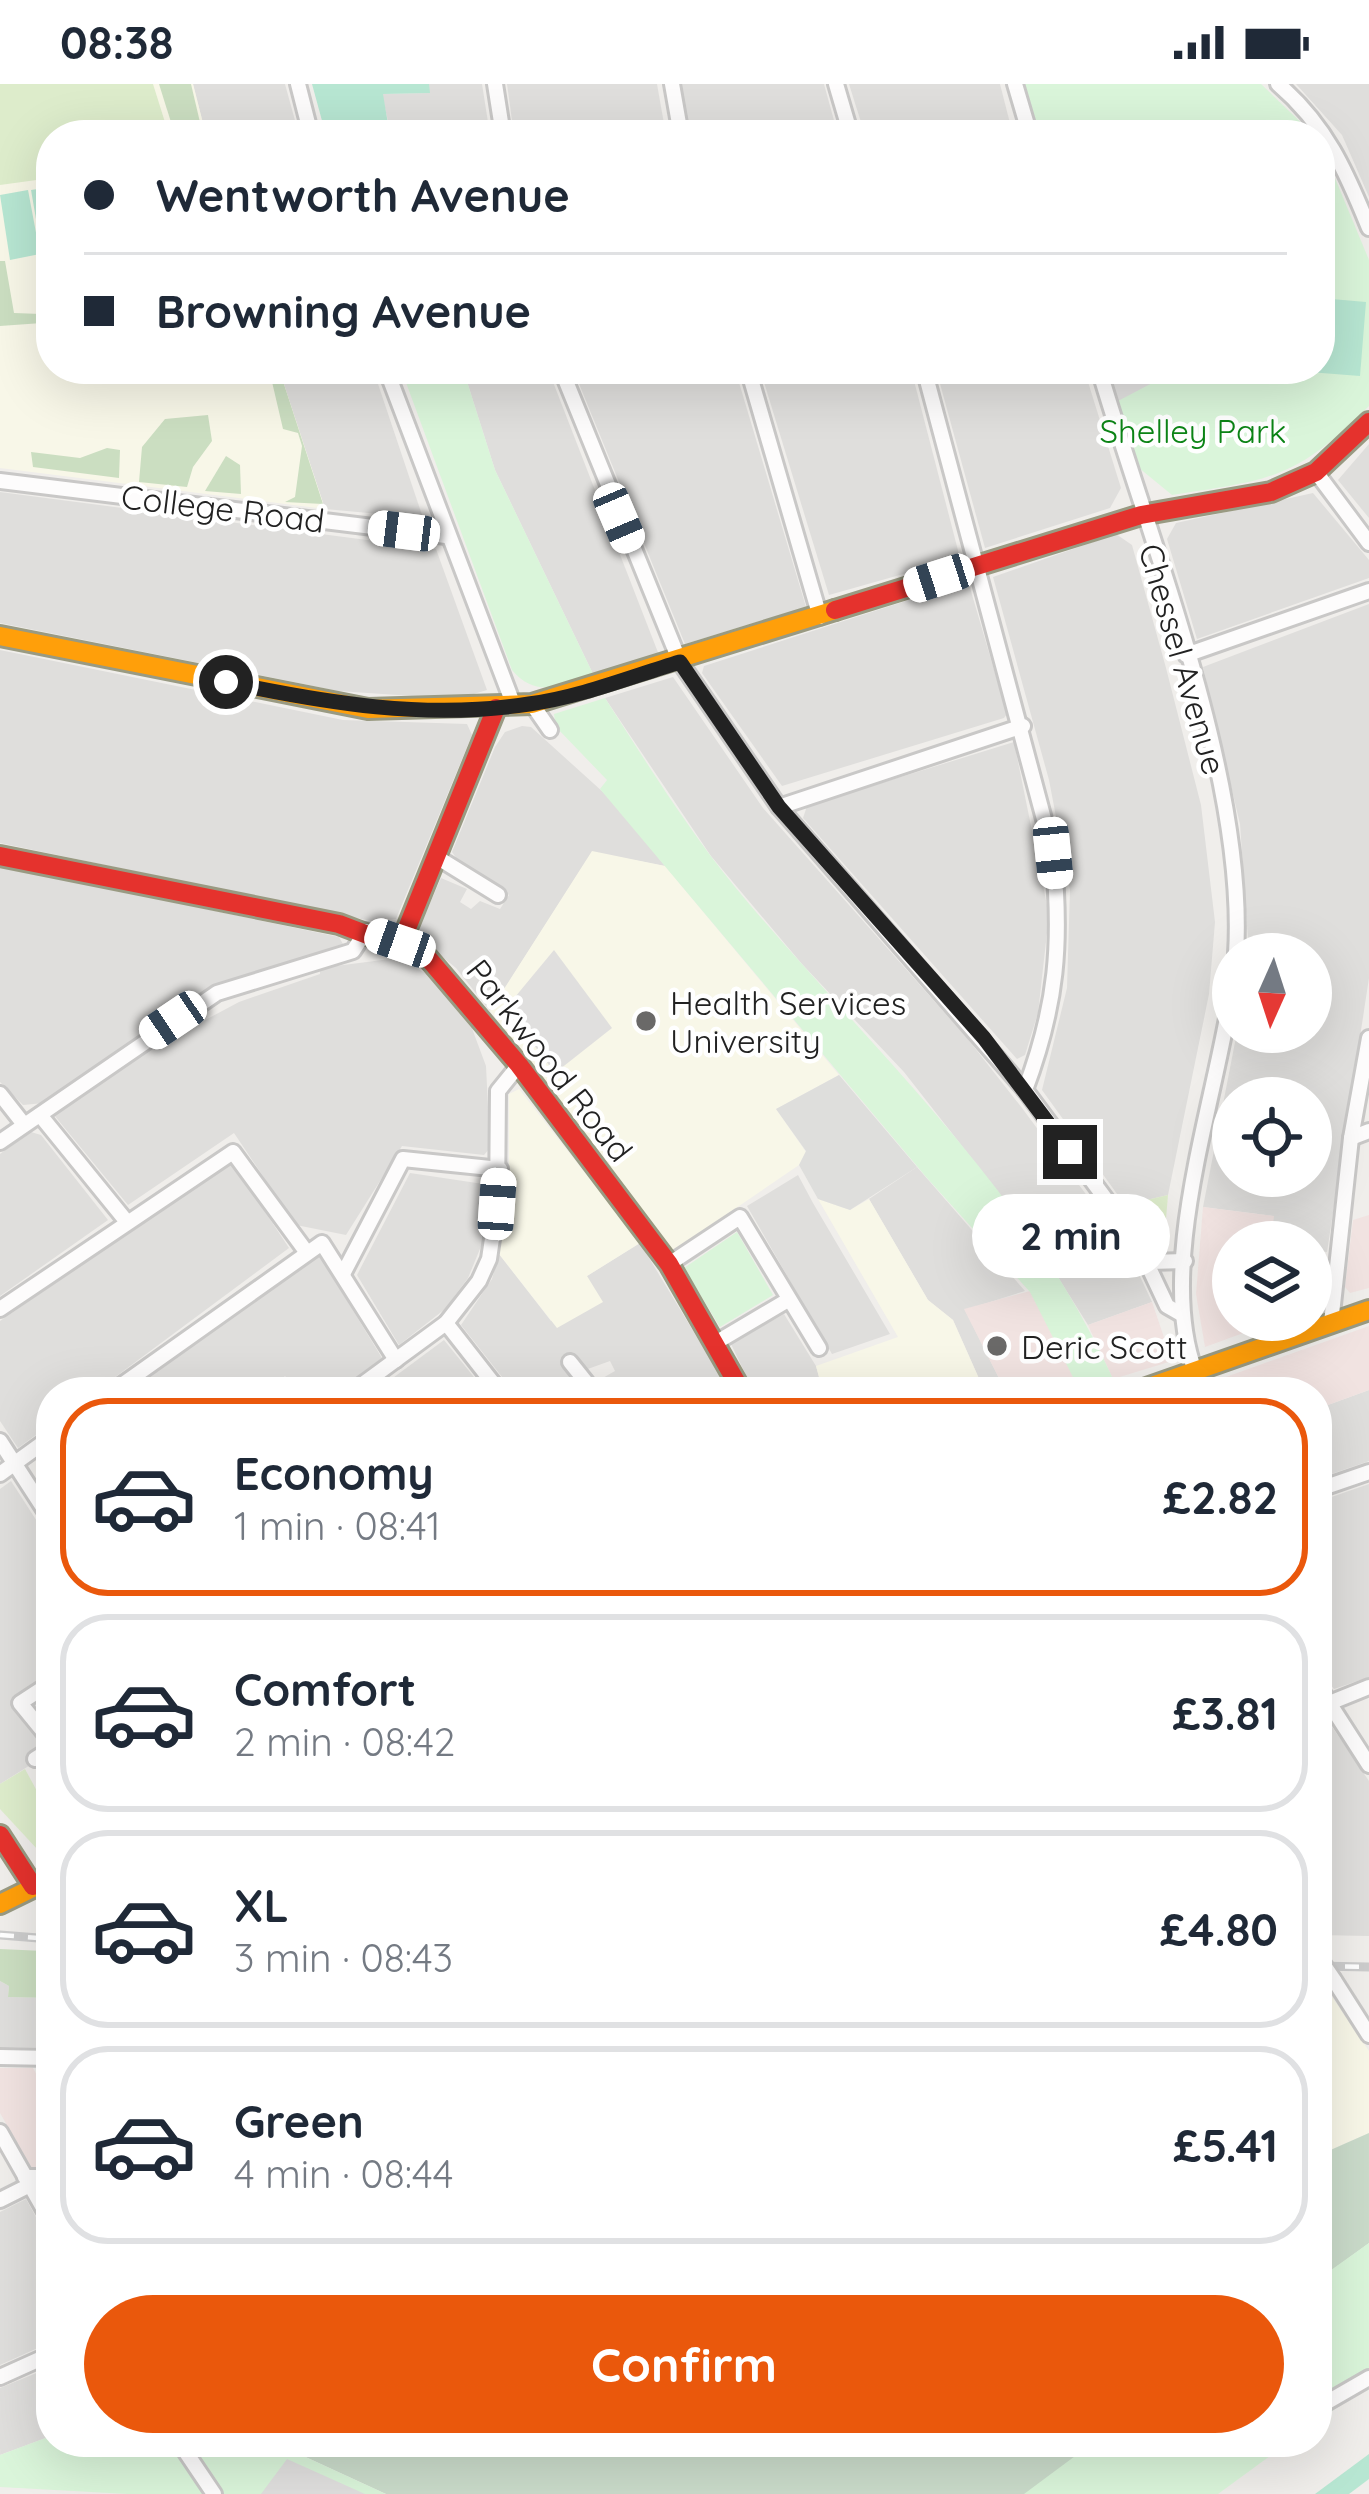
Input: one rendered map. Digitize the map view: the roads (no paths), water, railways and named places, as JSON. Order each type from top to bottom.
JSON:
[{"type":"street","points":[[298,84],[307,120]]},
{"type":"street","points":[[495,84],[501,120]]},
{"type":"street","points":[[672,84],[678,120]]},
{"type":"street","points":[[836,84],[847,120]]},
{"type":"street","points":[[1015,84],[1026,120]]},
{"type":"street","points":[[1278,84],[1315,120]]},
{"type":"street","points":[[1335,147],[1369,228]]},
{"type":"street","points":[[391,384],[514,706],[550,730]]},
{"type":"street","points":[[567,384],[680,662],[779,807],[1024,1090],[1150,1262],[1167,1306],[1181,1314]]},
{"type":"street","points":[[752,384],[820,617]]},
{"type":"street","points":[[928,384],[1023,726],[1053,853],[1060,927],[1057,986],[1024,1090]]},
{"type":"street","name":"Chessel Avenue","points":[[1103,384],[1186,655],[1230,842],[1235,933]]},
{"type":"street","points":[[0,636],[368,709],[514,706],[680,662],[1142,515],[1269,493],[1316,472],[1369,422]]},
{"type":"street","points":[[1316,472],[1369,543]]},
{"type":"street","name":"College Road","points":[[0,481],[446,536]]},
{"type":"street","points":[[1186,655],[1369,591]]},
{"type":"street","points":[[400,943],[435,856],[514,706]]},
{"type":"street","points":[[779,807],[1023,726]]},
{"type":"street","name":"Parkwood Road","points":[[0,856],[366,931],[400,943],[447,975],[669,1264],[734,1377]]},
{"type":"street","points":[[435,856],[498,896]]},
{"type":"street","points":[[0,1142],[22,1122],[40,1115],[217,993],[353,951],[366,931]]},
{"type":"street","points":[[1332,1305],[1351,1138],[1369,1038]]},
{"type":"street","points":[[1195,1371],[1181,1314],[1217,1053]]},
{"type":"street","points":[[373,1377],[446,1323],[489,1258],[500,1169],[498,1091],[519,1065]]},
{"type":"street","points":[[0,1094],[22,1122]]},
{"type":"street","points":[[40,1115],[127,1222]]},
{"type":"street","points":[[1351,1138],[1369,1131]]},
{"type":"street","points":[[0,1309],[233,1153],[305,1250]]},
{"type":"street","points":[[344,1272],[403,1159],[500,1169]]},
{"type":"street","points":[[669,1264],[740,1217],[819,1348]]},
{"type":"street","points":[[132,1377],[305,1250],[322,1243],[329,1246],[396,1360]]},
{"type":"street","points":[[1150,1262],[1185,1261]]},
{"type":"street","points":[[717,1342],[788,1300]]},
{"type":"street","points":[[1332,1322],[1369,1310]]},
{"type":"street","points":[[446,1323],[488,1377]]},
{"type":"street","points":[[1178,1377],[1279,1341]]},
{"type":"street","points":[[570,1362],[582,1377]]},
{"type":"street","points":[[0,1441],[36,1497]]},
{"type":"street","points":[[0,1474],[36,1448]]},
{"type":"street","points":[[1332,1485],[1369,1472]]},
{"type":"street","points":[[1332,1701],[1369,1687]]},
{"type":"street","points":[[36,1693],[20,1703],[36,1725]]},
{"type":"street","points":[[1332,1716],[1369,1765]]},
{"type":"street","points":[[0,1835],[36,1875]]},
{"type":"street","points":[[0,1904],[36,1885]]},
{"type":"street","points":[[1332,1977],[1369,2035]]},
{"type":"street","points":[[0,2056],[36,2057]]},
{"type":"street","points":[[0,2132],[36,2195]]},
{"type":"street","points":[[0,2200],[36,2180]]},
{"type":"street","points":[[0,2377],[36,2361]]},
{"type":"street","points":[[1332,2399],[1369,2378]]},
{"type":"street","points":[[188,2457],[214,2494]]},
{"type":"railway","points":[[0,1935],[36,1938]]},
{"type":"railway","points":[[1332,1966],[1369,1967]]},
{"type":"place","name":"Health Services University","points":[[646,1021]]},
{"type":"place","name":"Deric Scott","points":[[997,1346]]},
{"type":"park label","name":"Shelley Park","points":[[1193,430]]}]
